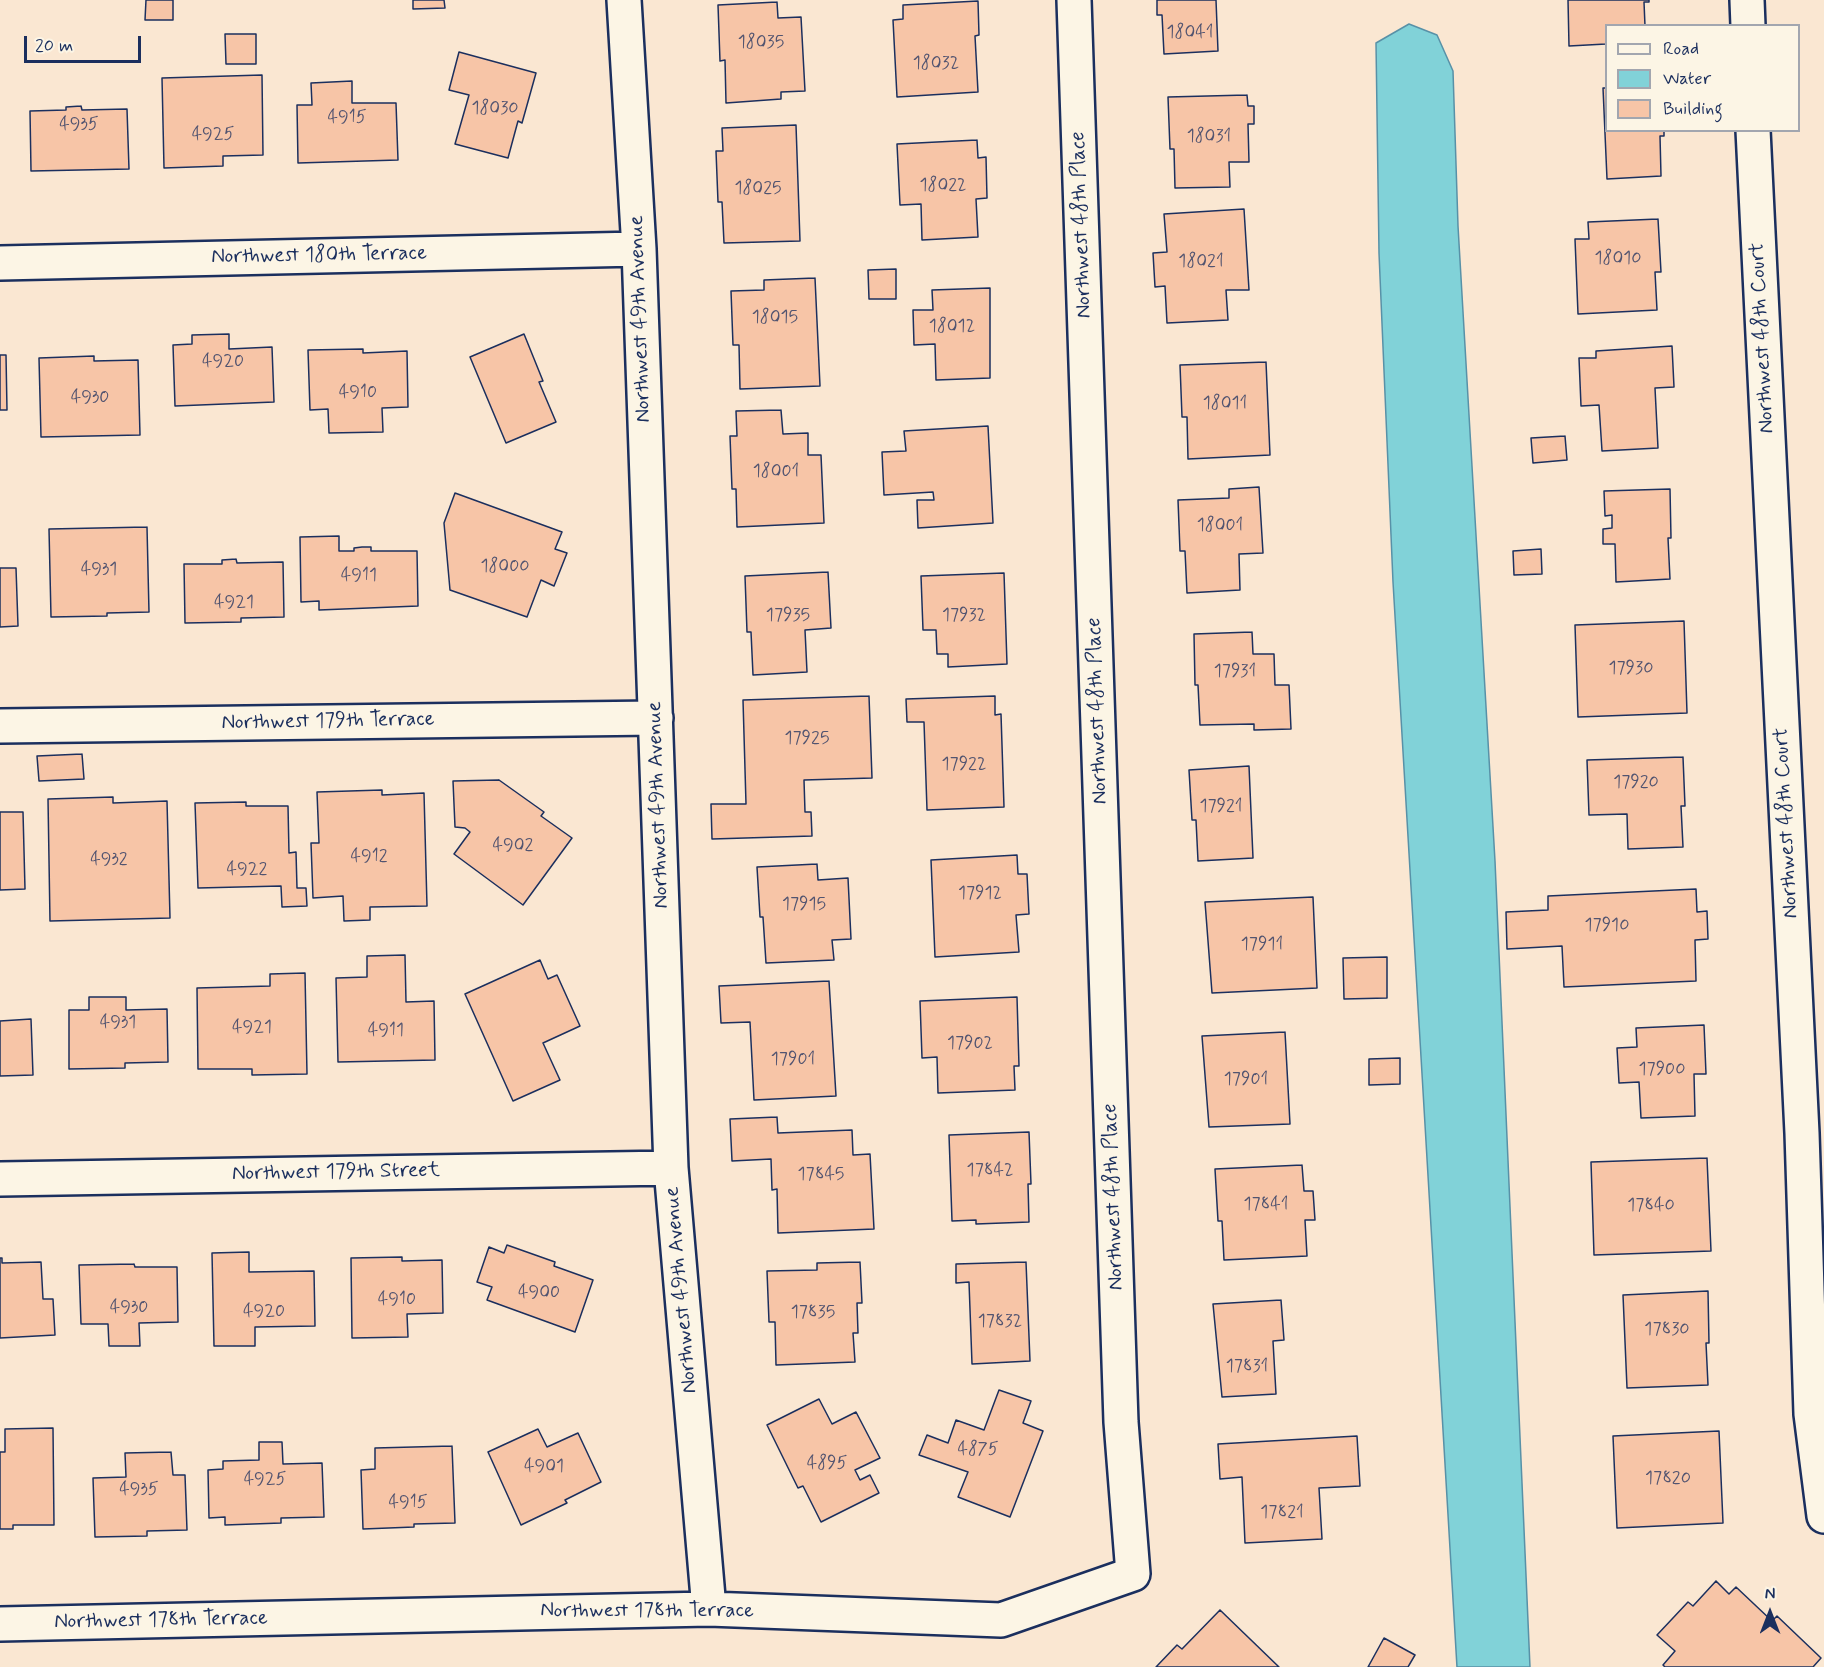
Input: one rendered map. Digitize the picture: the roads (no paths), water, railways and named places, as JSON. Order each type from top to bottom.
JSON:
[{"type":"street","name":"Northwest 49th Avenue","points":[[624,0],[639,249],[671,1168],[709,1609]]},
{"type":"street","name":"Northwest 48th Place","points":[[1074,0],[1121,1422]]},
{"type":"street","points":[[1747,0],[1748,24]]},
{"type":"street","name":"Northwest 48th Court","points":[[1754,132],[1813,1133],[1811,1414],[1824,1516]]},
{"type":"street","name":"Northwest 180th Terrace","points":[[0,263],[639,249]]},
{"type":"street","name":"Northwest 179th Terrace","points":[[0,726],[656,718]]},
{"type":"street","name":"Northwest 179th Street","points":[[0,1179],[671,1168]]},
{"type":"street","name":"Northwest 178th Terrace","points":[[0,1624],[709,1609],[1001,1620],[1133,1574],[1121,1422]]},
{"type":"water","points":[[1409,24],[1437,35],[1453,71],[1458,226],[1495,861],[1530,1667],[1457,1667],[1393,582],[1379,253],[1376,43]]}]
